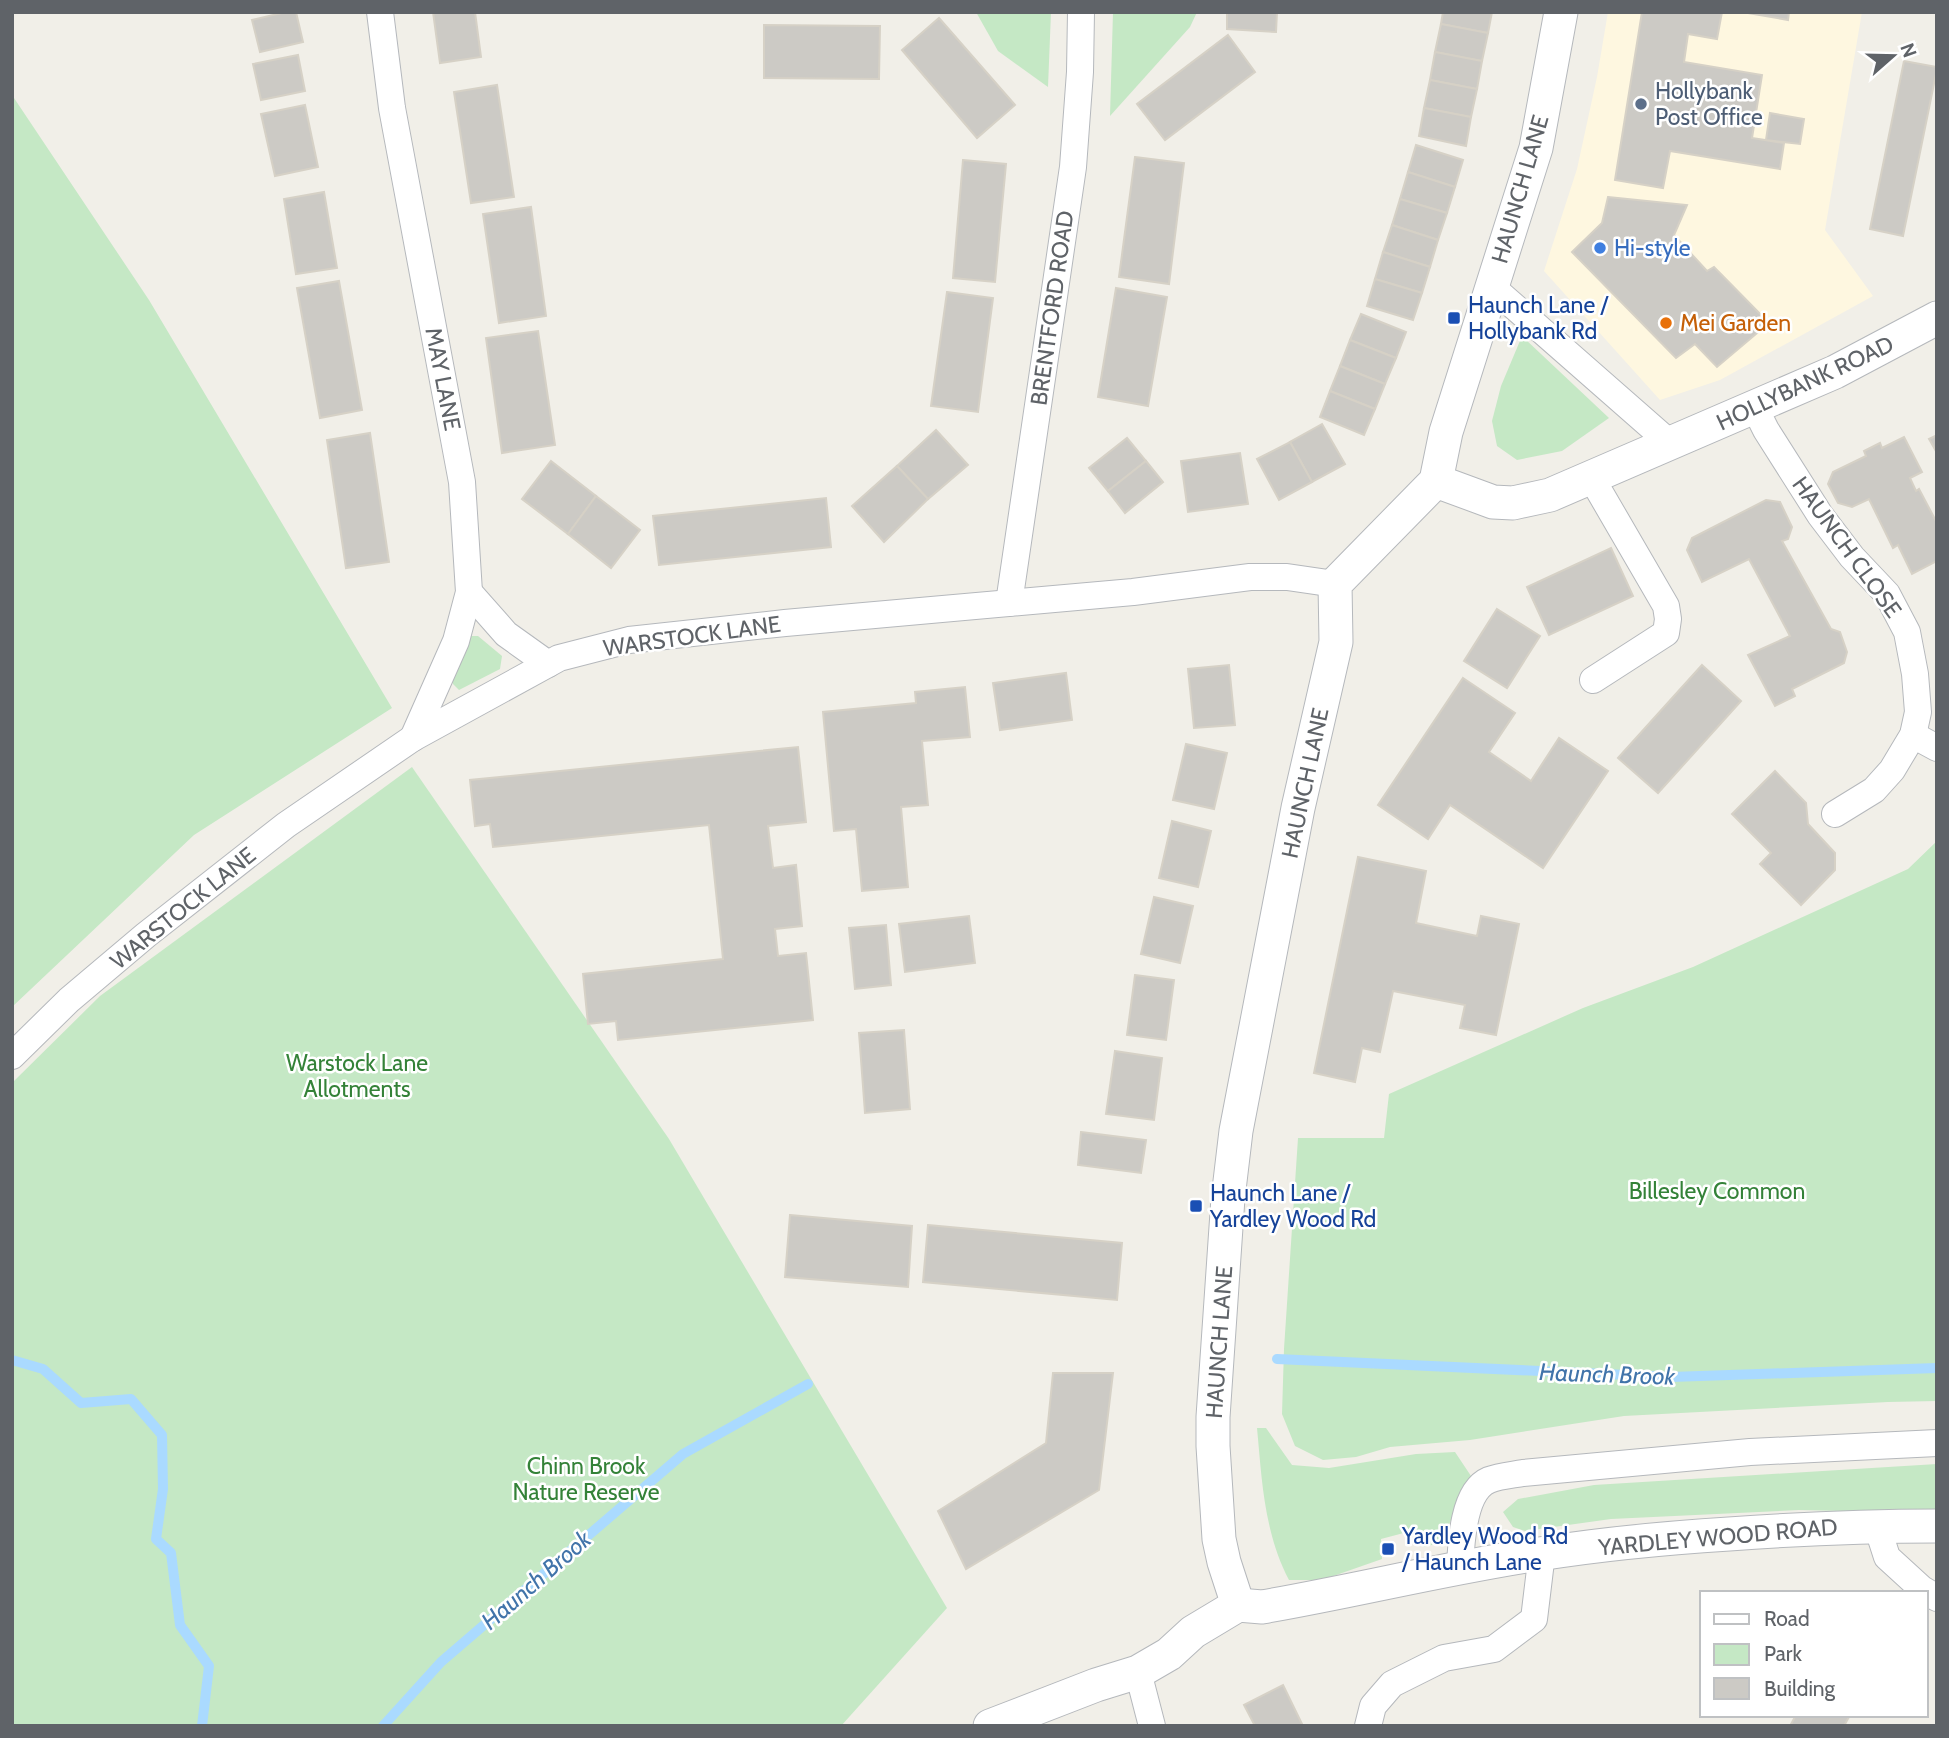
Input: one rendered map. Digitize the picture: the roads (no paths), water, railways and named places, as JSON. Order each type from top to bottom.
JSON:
[{"type":"street","name":"MAY LANE","points":[[380,12],[392,108],[463,482],[469,592],[456,641],[413,738]]},
{"type":"street","name":"BRENTFORD ROAD","points":[[1009,603],[1073,167],[1080,83],[1081,12]]},
{"type":"street","name":"HAUNCH LANE","points":[[1436,481],[1446,432],[1536,148],[1561,12]]},
{"type":"street","points":[[1492,286],[1671,443]]},
{"type":"street","name":"HOLLYBANK ROAD","points":[[1436,481],[1493,502],[1513,503],[1550,495],[1835,372],[1937,318]]},
{"type":"street","name":"HAUNCH CLOSE","points":[[1755,408],[1766,430],[1820,514],[1852,557],[1887,594],[1907,632],[1919,712],[1913,735],[1892,770],[1874,790],[1835,814]]},
{"type":"street","points":[[1591,477],[1666,606],[1668,620],[1666,633],[1593,680]]},
{"type":"street","points":[[1335,584],[1436,481]]},
{"type":"street","name":"WARSTOCK LANE","points":[[12,1056],[69,1000],[146,935],[286,825],[413,738],[559,658],[629,640],[785,623],[1133,592],[1250,577],[1287,577],[1335,584]]},
{"type":"street","name":"HAUNCH LANE","points":[[1238,1605],[1219,1539],[1213,1446],[1228,1198],[1236,1131],[1293,835],[1336,642],[1335,584]]},
{"type":"street","points":[[469,592],[506,634],[548,664]]},
{"type":"street","points":[[1913,735],[1937,748]]},
{"type":"street","points":[[1460,1567],[1462,1530],[1473,1494],[1487,1481],[1522,1473],[1750,1452],[1937,1443]]},
{"type":"street","points":[[1877,1526],[1887,1557],[1925,1591]]},
{"type":"street","name":"YARDLEY WOOD ROAD","points":[[1238,1605],[1262,1607],[1542,1553],[1670,1538],[1877,1526],[1937,1526]]},
{"type":"street","points":[[1368,1726],[1373,1706],[1392,1684],[1444,1658],[1494,1649],[1534,1619],[1542,1553]]},
{"type":"street","points":[[990,1726],[1096,1685],[1138,1672],[1169,1654],[1193,1632],[1238,1605]]},
{"type":"street","points":[[1138,1672],[1152,1726]]},
{"type":"waterway","name":"Haunch Brook","points":[[1277,1359],[1671,1377],[1937,1368]]},
{"type":"waterway","points":[[12,1360],[43,1369],[81,1403],[131,1399],[162,1435],[163,1489],[156,1539],[171,1553],[180,1625],[209,1666],[202,1726]]},
{"type":"waterway","name":"Haunch Brook","points":[[383,1726],[441,1662],[683,1454],[808,1384]]},
{"type":"place","name":"Hollybank Post Office","points":[[1641,104]]},
{"type":"place","name":"Hi-style","points":[[1600,248]]},
{"type":"place","name":"Haunch Lane / Hollybank Rd","points":[[1454,318]]},
{"type":"place","name":"Mei Garden","points":[[1666,323]]},
{"type":"place","name":"Haunch Lane / Yardley Wood Rd","points":[[1196,1206]]},
{"type":"place","name":"Yardley Wood Rd / Haunch Lane","points":[[1388,1549]]},
{"type":"park label","name":"Warstock Lane Allotments","points":[[357,1076]]},
{"type":"park label","name":"Billesley Common","points":[[1717,1191]]},
{"type":"park label","name":"Chinn Brook Nature Reserve","points":[[586,1479]]}]
